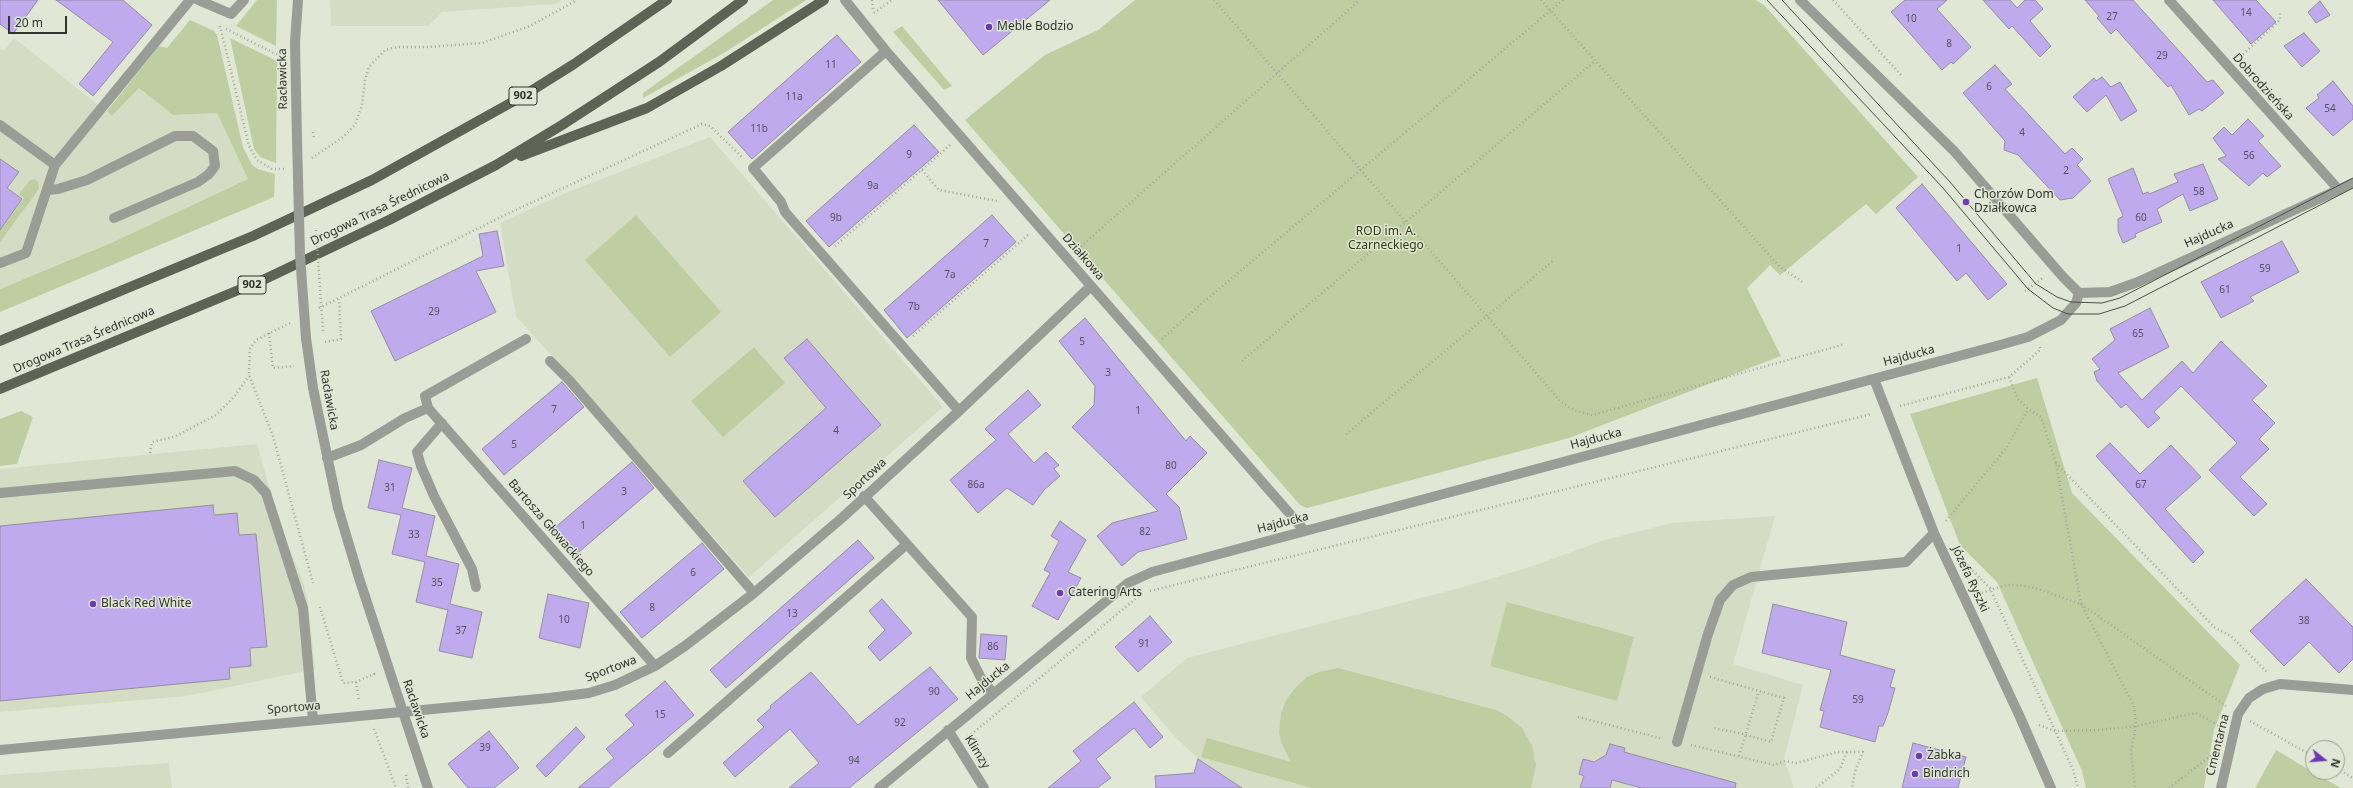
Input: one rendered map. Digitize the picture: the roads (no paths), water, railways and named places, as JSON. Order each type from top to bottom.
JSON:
[{"type":"main road","name":"902","points":[[0,341],[253,236],[379,176],[523,96],[574,64],[667,0]]},
{"type":"main road","name":"Drogowa Trasa Średnicowa","points":[[0,389],[265,279],[389,220],[496,165],[562,125],[659,62],[743,0]]},
{"type":"main road","points":[[496,165],[646,108],[721,66],[824,0]]},
{"type":"street","points":[[0,264],[26,253],[55,165],[190,0]]},
{"type":"street","points":[[198,0],[231,14],[244,0]]},
{"type":"street","name":"Racławicka","points":[[298,0],[295,42],[300,255],[306,338],[313,388],[338,508],[359,578],[404,710],[428,788]]},
{"type":"street","name":"Działkowa","points":[[844,0],[886,51],[1304,530]]},
{"type":"street","points":[[1800,0],[1954,151],[2063,277],[2079,293]]},
{"type":"street","name":"Dobrodzieńska","points":[[2169,0],[2338,190]]},
{"type":"street","points":[[886,51],[753,168],[781,202],[785,212],[959,411]]},
{"type":"street","points":[[0,124],[55,165]]},
{"type":"street","points":[[47,190],[58,189],[86,180],[175,136],[193,136],[213,151],[216,166],[209,174],[198,182],[114,218]]},
{"type":"street","name":"Hajducka","points":[[879,788],[1128,583],[1152,572],[2028,337],[2061,320],[2076,303],[2079,293],[2110,292],[2138,282],[2353,183]]},
{"type":"street","name":"Sportowa","points":[[0,750],[589,693],[615,685],[655,666],[685,646],[754,593],[959,411],[1091,286]]},
{"type":"street","points":[[327,458],[361,445],[405,418],[428,408],[425,396],[526,339]]},
{"type":"street","points":[[550,361],[569,380],[754,593]]},
{"type":"street","name":"Józefa Ryszki","points":[[1874,379],[1934,533],[2051,788]]},
{"type":"street","name":"Bartosza Głowackiego","points":[[428,408],[442,422],[655,666]]},
{"type":"street","points":[[442,422],[417,452],[421,466],[434,496],[472,569],[476,587]]},
{"type":"street","points":[[0,493],[235,471],[254,480],[266,494],[303,608],[313,720]]},
{"type":"street","points":[[864,496],[972,617],[971,658],[981,678],[994,693]]},
{"type":"street","points":[[1676,742],[1696,673],[1720,600],[1733,585],[1751,577],[1906,562],[1934,533]]},
{"type":"street","points":[[668,753],[907,544]]},
{"type":"street","name":"Cmentarna","points":[[2221,788],[2235,712],[2249,698],[2263,689],[2280,684],[2353,690]]},
{"type":"street","name":"Klimzy","points":[[948,730],[984,788]]},
{"type":"tram line","points":[[1767,0],[1943,188],[2028,289],[2053,308],[2068,314],[2099,314],[2125,306],[2353,188]]},
{"type":"tram line","points":[[1782,0],[1950,182],[2036,284],[2057,297],[2071,302],[2102,303],[2120,298],[2353,178]]},
{"type":"place","name":"Meble Bodzio","points":[[989,27]]},
{"type":"place","name":"Chorzów Dom Działkowca","points":[[1966,202]]},
{"type":"place","name":"Catering Arts","points":[[1060,593]]},
{"type":"place","name":"Black Red White","points":[[93,604]]},
{"type":"place","name":"Żabka","points":[[1919,756]]},
{"type":"place","name":"Bindrich","points":[[1915,774]]},
{"type":"park label","name":"ROD im. A. Czarneckiego","points":[[1386,239]]}]
